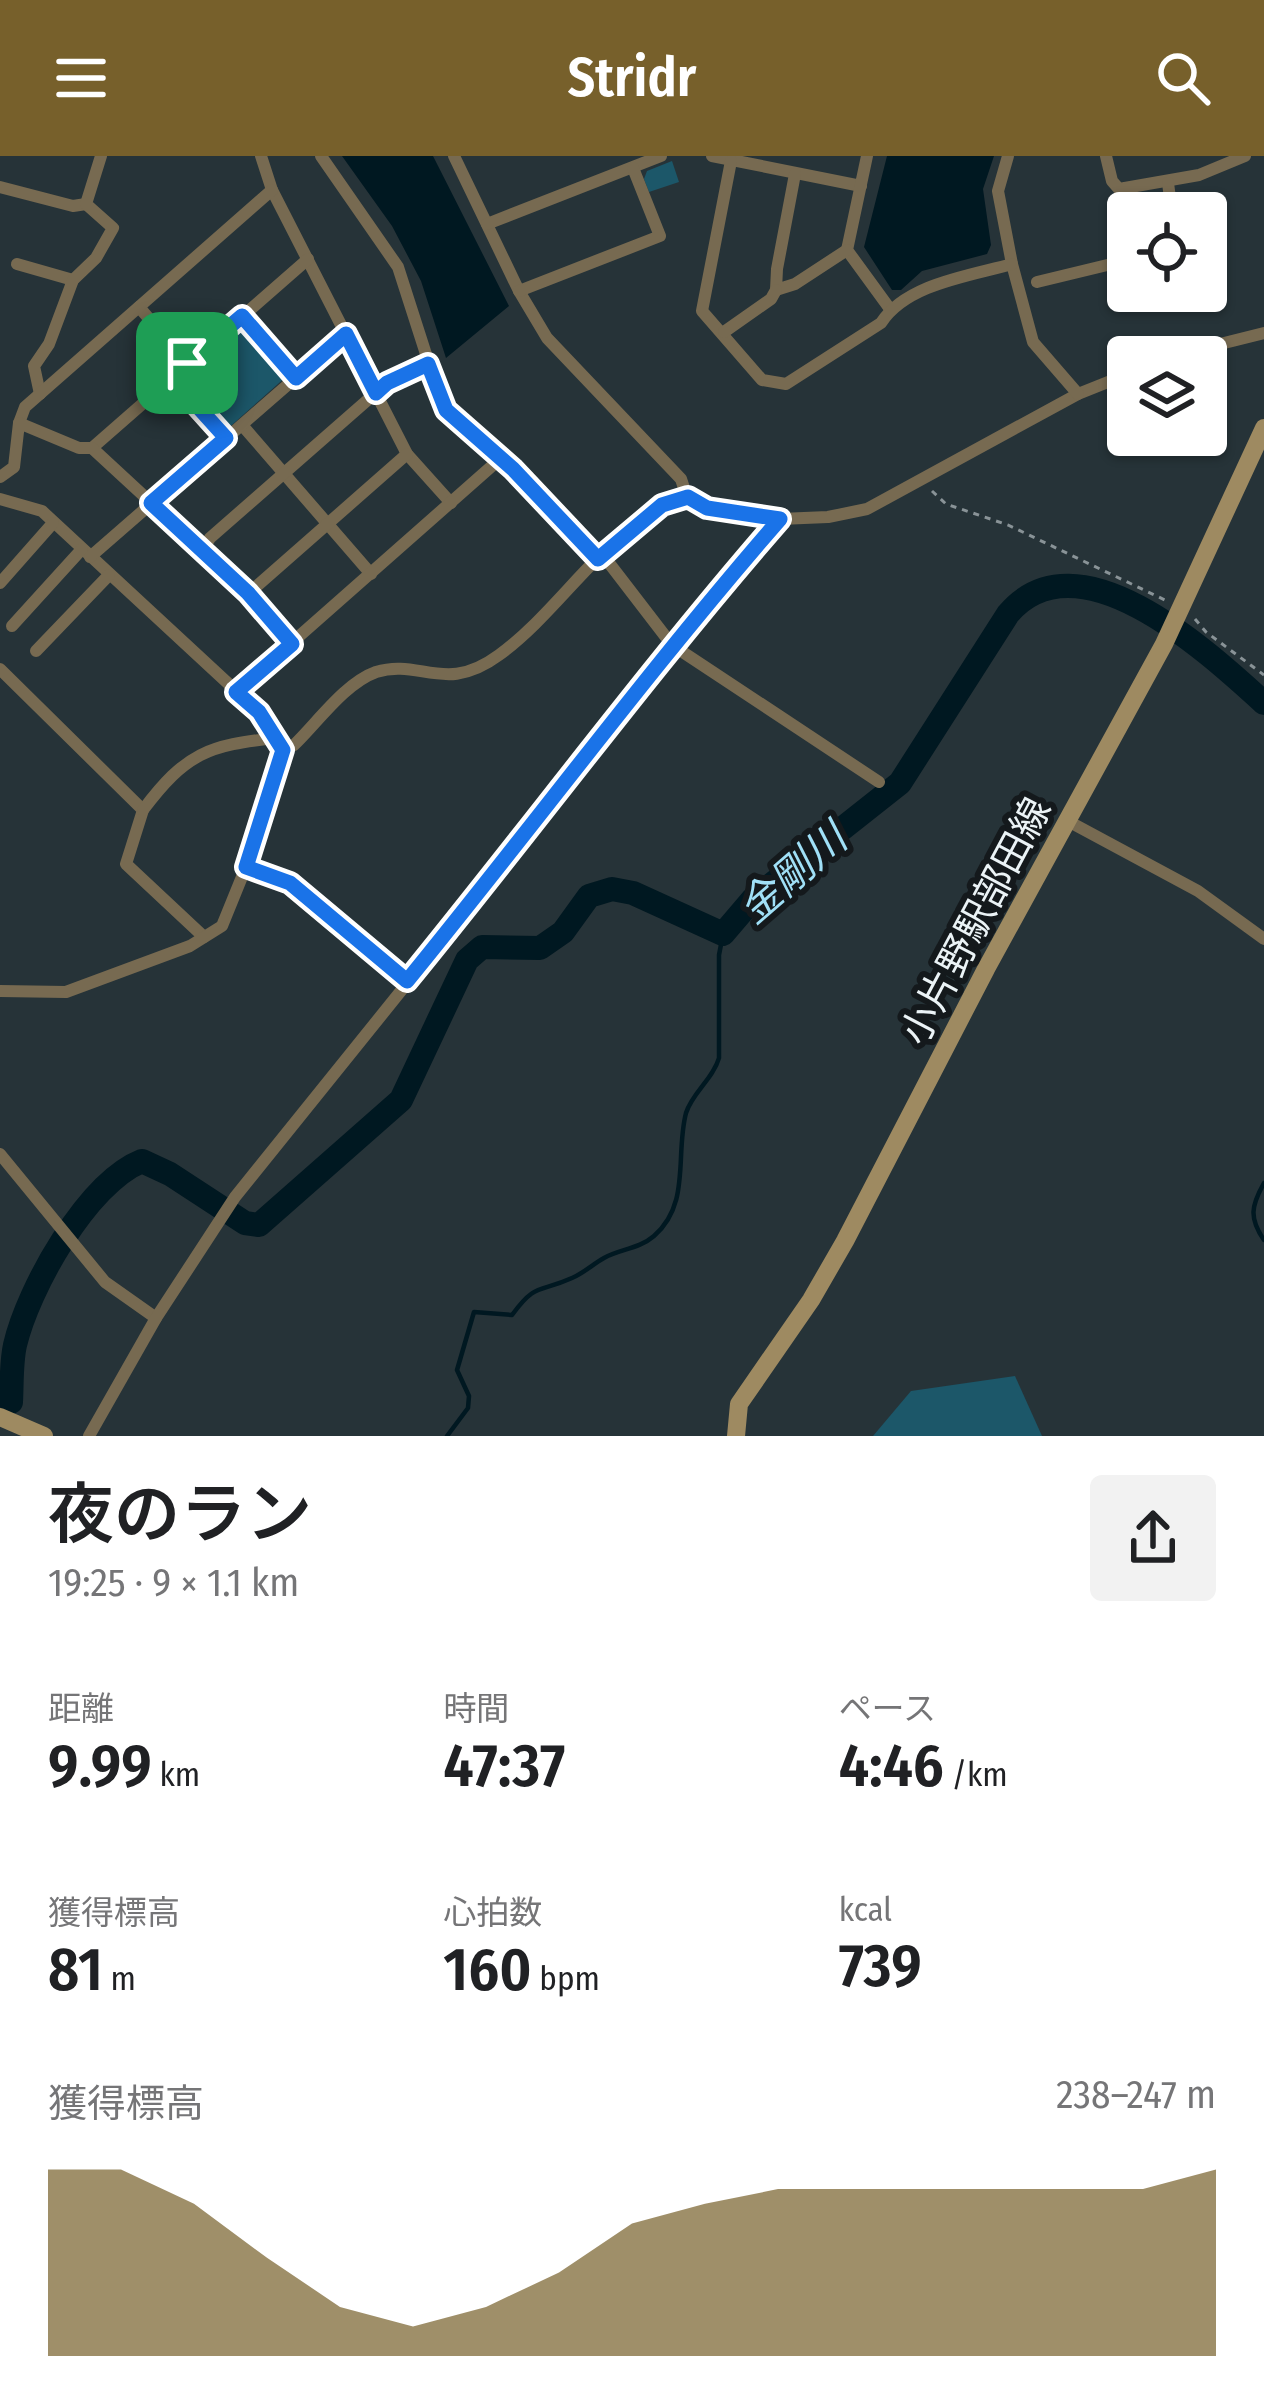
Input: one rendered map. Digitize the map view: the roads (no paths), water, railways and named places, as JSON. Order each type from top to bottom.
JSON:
[{"type":"main road","name":"小片野駅部田線","points":[[736,1436],[739,1404],[811,1300],[845,1241],[1164,644],[1264,428]]},
{"type":"main road","points":[[0,1418],[44,1436]]},
{"type":"street","points":[[86,204],[101,156]]},
{"type":"street","points":[[261,156],[272,190],[407,454],[451,502]]},
{"type":"street","points":[[321,156],[398,267],[446,410],[501,458],[598,559],[609,562],[672,645],[879,782]]},
{"type":"street","points":[[454,156],[547,338],[681,479],[688,497],[707,508],[780,519],[867,509],[1107,382]]},
{"type":"street","points":[[487,224],[662,156]]},
{"type":"street","points":[[712,156],[860,186]]},
{"type":"street","points":[[776,290],[795,284],[847,250],[867,156]]},
{"type":"street","points":[[1007,156],[998,191],[1033,342],[1078,394]]},
{"type":"street","points":[[1106,156],[1118,189],[1199,175],[1245,156]]},
{"type":"street","points":[[731,161],[702,310],[762,380],[786,384],[881,322],[890,309],[930,287],[1012,264]]},
{"type":"street","points":[[519,291],[660,236],[633,168]]},
{"type":"street","points":[[724,332],[772,299],[795,174]]},
{"type":"street","points":[[1168,183],[1169,192]]},
{"type":"street","points":[[0,187],[73,206],[86,204]]},
{"type":"street","points":[[0,477],[14,467],[25,407],[272,190]]},
{"type":"street","points":[[40,394],[34,366],[49,344],[73,280],[96,258],[113,228],[86,204]]},
{"type":"street","points":[[847,250],[890,309]]},
{"type":"street","points":[[19,423],[79,448],[92,448],[308,259]]},
{"type":"street","points":[[17,264],[73,280]]},
{"type":"street","points":[[1037,282],[1107,265]]},
{"type":"street","points":[[139,307],[187,363]]},
{"type":"street","points":[[1227,342],[1264,333]]},
{"type":"street","points":[[13,626],[86,553],[151,503],[346,334]]},
{"type":"street","points":[[203,549],[387,383],[428,364]]},
{"type":"street","points":[[242,425],[371,574]]},
{"type":"street","points":[[92,448],[248,593],[292,644]]},
{"type":"street","points":[[248,593],[407,454]]},
{"type":"street","points":[[236,692],[501,458]]},
{"type":"street","points":[[204,937],[126,864],[143,810],[159,790],[199,754],[220,745],[294,746],[362,678],[382,670],[448,676],[471,672],[499,655],[598,559],[662,505],[688,497]]},
{"type":"street","points":[[0,500],[42,511],[259,712],[280,744],[246,867],[222,926],[190,946],[66,992],[0,991]]},
{"type":"street","points":[[88,1436],[156,1318],[231,1204],[538,822],[672,645],[780,519]]},
{"type":"street","points":[[0,583],[53,523]]},
{"type":"street","points":[[36,651],[109,574]]},
{"type":"street","points":[[0,669],[143,810]]},
{"type":"street","points":[[1066,820],[1198,890],[1264,939]]},
{"type":"street","points":[[246,867],[290,883],[407,981]]},
{"type":"street","points":[[0,1154],[105,1282],[156,1318]]},
{"type":"waterway","name":"金剛川","points":[[11,1402],[15,1345],[46,1268],[81,1214],[121,1173],[142,1161],[245,1223],[259,1225],[401,1100],[467,960],[482,947],[540,948],[563,932],[589,896],[612,889],[633,893],[723,934],[752,900],[900,783],[1008,614],[1037,592],[1070,586],[1105,593],[1142,609],[1211,656],[1264,703]]},
{"type":"waterway","points":[[447,1436],[468,1408],[469,1396],[457,1370],[474,1312],[512,1315],[533,1293],[642,1244],[666,1223],[680,1178],[686,1113],[719,1058],[723,934]]},
{"type":"waterway","points":[[1264,1183],[1254,1212],[1264,1240]]}]
